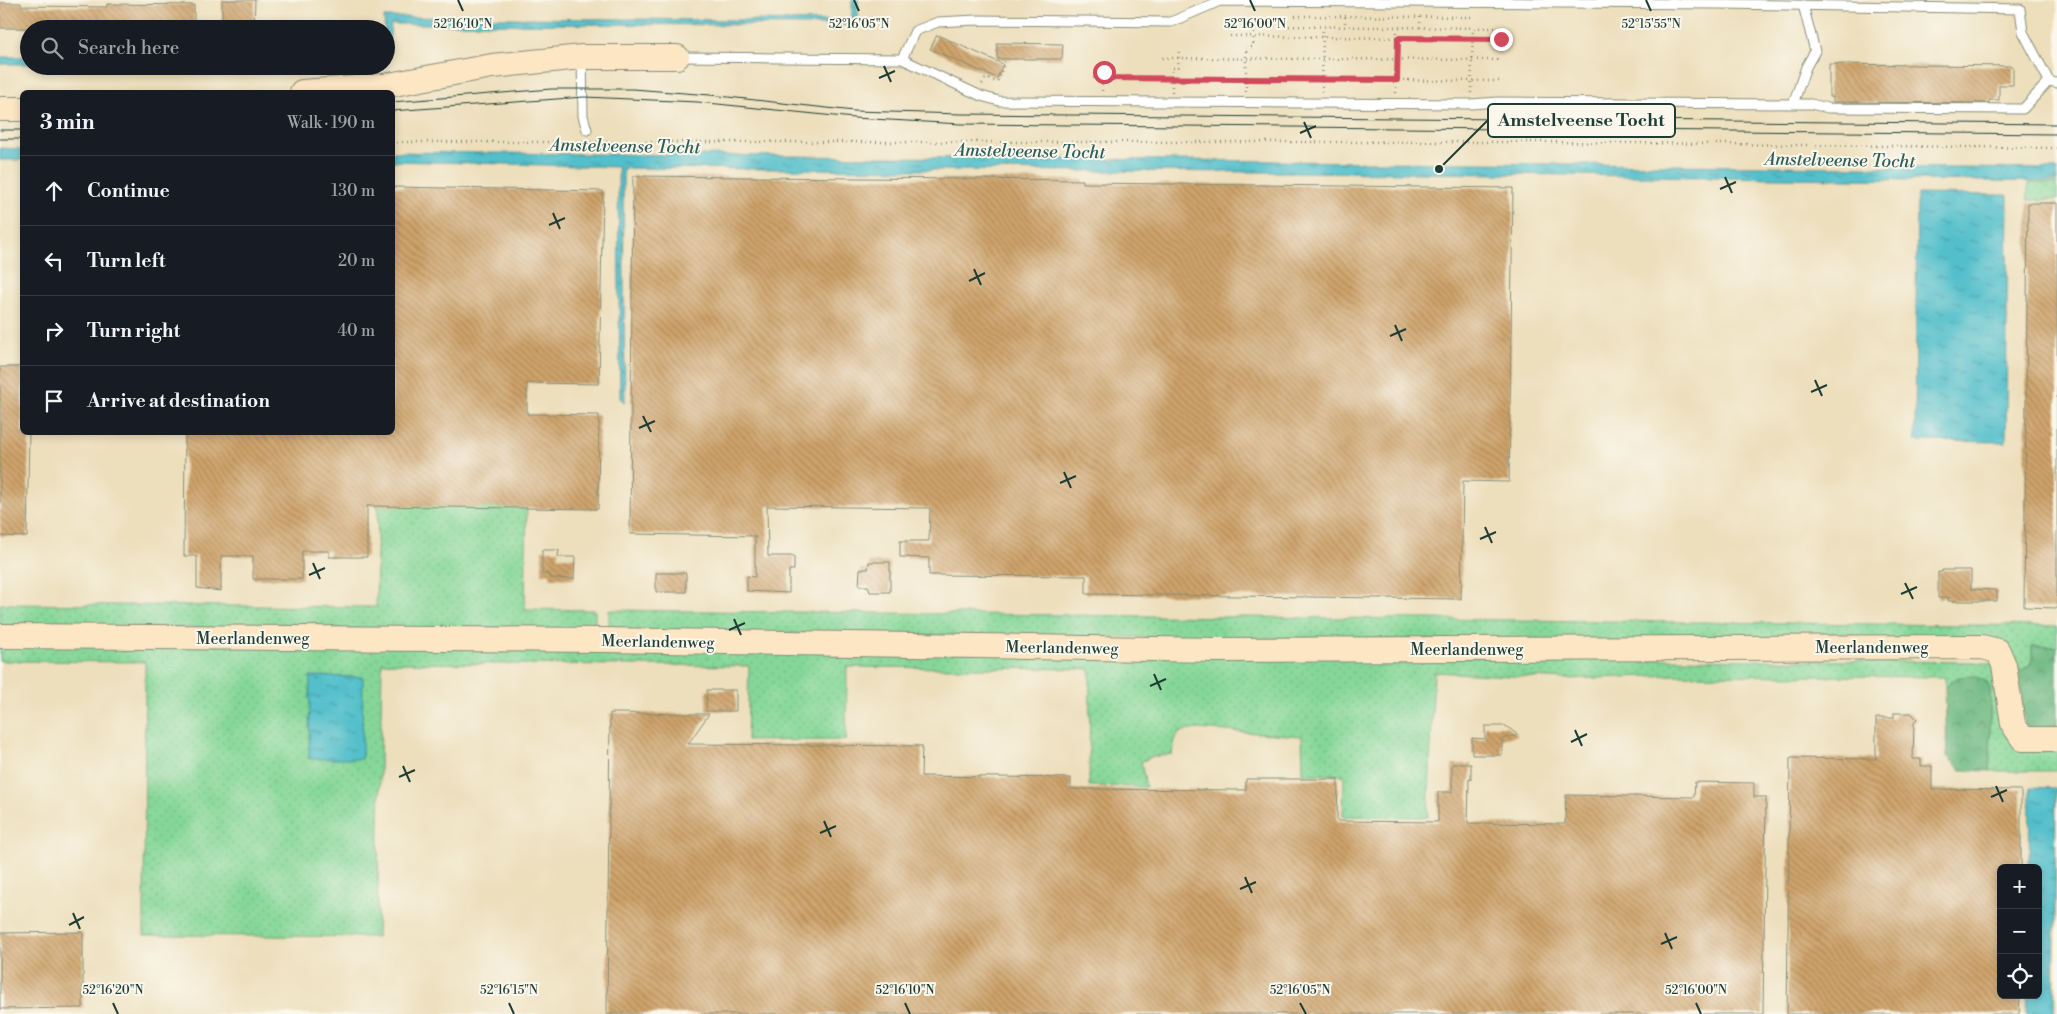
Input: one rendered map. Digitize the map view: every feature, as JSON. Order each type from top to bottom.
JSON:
[{"type":"street","points":[[329,90],[383,86],[492,66],[582,57],[677,58]]},
{"type":"street","points":[[0,109],[20,109]]},
{"type":"street","name":"Meerlandenweg","points":[[0,636],[594,640],[1216,650],[1982,646],[1998,652],[2001,658],[2004,665],[2013,724],[2022,738],[2057,739]]},
{"type":"lane","points":[[677,58],[902,59],[981,96],[999,100],[1460,104],[1499,102],[1811,104],[1828,108],[2023,110],[2053,82],[2023,32],[2020,9],[1803,5],[1220,1],[1171,22],[986,20],[938,22],[915,31],[902,59]]},
{"type":"lane","points":[[1793,104],[1806,67],[1815,51],[1803,5]]},
{"type":"lane","points":[[582,57],[583,116],[587,130]]},
{"type":"path","points":[[1295,16],[1475,17]]},
{"type":"path","points":[[1345,17],[1345,27]]},
{"type":"path","points":[[1420,17],[1420,28]]},
{"type":"path","points":[[1273,26],[1274,21]]},
{"type":"path","points":[[1264,26],[1501,28]]},
{"type":"path","points":[[1322,27],[1322,96]]},
{"type":"path","points":[[1396,97],[1397,28]]},
{"type":"path","points":[[1246,96],[1246,47],[1253,47],[1254,32]]},
{"type":"path","points":[[1230,36],[1501,39]]},
{"type":"path","points":[[1172,96],[1172,68],[1178,68],[1179,52]]},
{"type":"path","points":[[1162,58],[1502,60]]},
{"type":"path","points":[[1102,95],[1104,72]]},
{"type":"path","points":[[1093,78],[1500,81]]},
{"type":"path","points":[[395,142],[1551,142],[2057,148]]},
{"type":"green space","points":[[2028,183],[2057,184],[2057,200],[2028,200]]},
{"type":"green space","points":[[378,496],[527,500],[525,609],[595,610],[595,632],[0,626],[0,604],[376,607]]},
{"type":"green space","points":[[609,610],[2057,626],[2057,647],[2032,646],[2032,659],[2029,666],[2019,671],[2017,661],[1999,648],[1976,645],[609,632]]},
{"type":"green space","points":[[0,643],[1975,662],[1992,664],[2015,744],[2032,751],[2057,752],[2057,771],[1990,771],[1990,688],[1951,682],[1945,686],[1945,677],[1676,675],[1567,679],[1434,672],[1428,817],[1343,816],[1344,775],[1303,774],[1302,736],[1197,729],[1180,732],[1175,740],[1172,754],[1151,757],[1141,762],[1146,787],[1089,786],[1090,669],[847,667],[846,740],[747,741],[749,666],[382,663],[377,937],[144,935],[145,662],[0,661]]},
{"type":"green space","points":[[2032,646],[2057,647],[2057,735],[2036,735],[2025,726],[2019,671],[2030,666]]},
{"type":"green space","points":[[1974,676],[1986,681],[1990,688],[1990,771],[1961,770],[1947,756],[1945,686],[1959,677]]},
{"type":"water","points":[[852,0],[858,0],[858,25],[395,24],[395,20],[384,20],[384,17],[852,21]]},
{"type":"water","points":[[0,57],[20,57],[20,64],[0,64]]},
{"type":"water","points":[[0,148],[20,149],[20,160],[0,160]]},
{"type":"water","points":[[395,152],[2057,169],[2057,182],[1426,173],[623,168],[625,403],[620,398],[618,167],[395,161]]},
{"type":"water","points":[[1917,194],[2008,195],[2006,442],[1915,441]]},
{"type":"water","points":[[310,676],[363,677],[362,759],[309,759]]},
{"type":"water","points":[[2030,787],[2056,788],[2054,1014],[2026,1014],[2027,999],[2042,999],[2042,864],[2029,864]]},
{"type":"building","points":[[222,0],[255,0],[254,20],[222,20]]},
{"type":"building","points":[[0,3],[21,3],[21,6],[107,7],[107,4],[194,5],[194,20],[20,20],[20,28],[0,28]]},
{"type":"building","points":[[937,35],[1003,64],[997,78],[930,49]]},
{"type":"building","points":[[997,43],[1063,44],[1062,59],[997,59]]},
{"type":"building","points":[[1829,64],[2013,66],[2013,85],[1999,85],[1999,100],[1989,100],[1989,103],[1833,102],[1833,97],[1829,97]]},
{"type":"building","points":[[633,176],[1083,180],[1083,183],[1513,188],[1509,482],[1463,481],[1461,599],[1086,594],[1086,576],[929,575],[929,558],[900,557],[900,541],[929,541],[930,508],[767,506],[768,556],[794,556],[794,570],[789,570],[789,593],[747,591],[747,576],[755,577],[755,536],[630,534]]},
{"type":"building","points":[[395,187],[603,191],[599,384],[527,383],[527,414],[599,415],[598,509],[367,506],[367,557],[329,557],[329,551],[302,551],[302,579],[253,579],[253,556],[221,556],[221,591],[197,588],[197,556],[184,556],[185,435],[395,435]]},
{"type":"building","points":[[2028,203],[2057,203],[2057,608],[2024,607]]},
{"type":"building","points":[[0,367],[20,367],[20,435],[29,435],[27,537],[0,536]]},
{"type":"building","points":[[542,550],[559,550],[558,557],[575,557],[574,579],[550,578],[550,574],[542,574]]},
{"type":"building","points":[[869,562],[890,562],[890,592],[870,592],[868,586],[859,586],[860,569],[868,569]]},
{"type":"building","points":[[1942,570],[1971,570],[1971,589],[1997,590],[1997,601],[1948,601],[1949,598],[1938,598],[1938,572],[1942,572]]},
{"type":"building","points":[[656,573],[686,573],[686,592],[656,592]]},
{"type":"building","points":[[707,690],[736,690],[736,711],[706,711]]},
{"type":"building","points":[[610,713],[709,714],[688,744],[922,746],[921,776],[1071,778],[1071,789],[1246,790],[1246,779],[1338,779],[1337,821],[1438,822],[1438,792],[1452,792],[1452,764],[1471,764],[1468,823],[1565,824],[1566,795],[1694,797],[1695,782],[1754,783],[1754,797],[1766,797],[1763,1014],[607,1014]]},
{"type":"building","points":[[1894,713],[1911,713],[1917,719],[1914,723],[1913,759],[1921,759],[1921,766],[1932,766],[1932,789],[2021,790],[2021,864],[1997,864],[1997,999],[2020,999],[2019,1014],[1787,1014],[1790,758],[1876,759],[1876,718],[1894,718]]},
{"type":"building","points":[[1485,726],[1506,726],[1518,735],[1502,739],[1502,755],[1472,755],[1472,738],[1485,739]]},
{"type":"building","points":[[83,932],[83,1008],[0,1009],[0,933]]},
{"type":"tram line","points":[[395,102],[551,89],[633,89],[710,95],[854,111],[961,114],[2057,124]]},
{"type":"tram line","points":[[395,111],[584,97],[698,102],[854,118],[961,124],[2057,134]]},
{"type":"tram line","points":[[0,130],[20,130]]},
{"type":"tram line","points":[[0,139],[20,139]]},
{"type":"place","name":"Amstelveense Tocht","points":[[1439,169]]},
{"type":"route","points":[[1104,72],[1103,78],[1397,80],[1398,38],[1501,39]]}]
